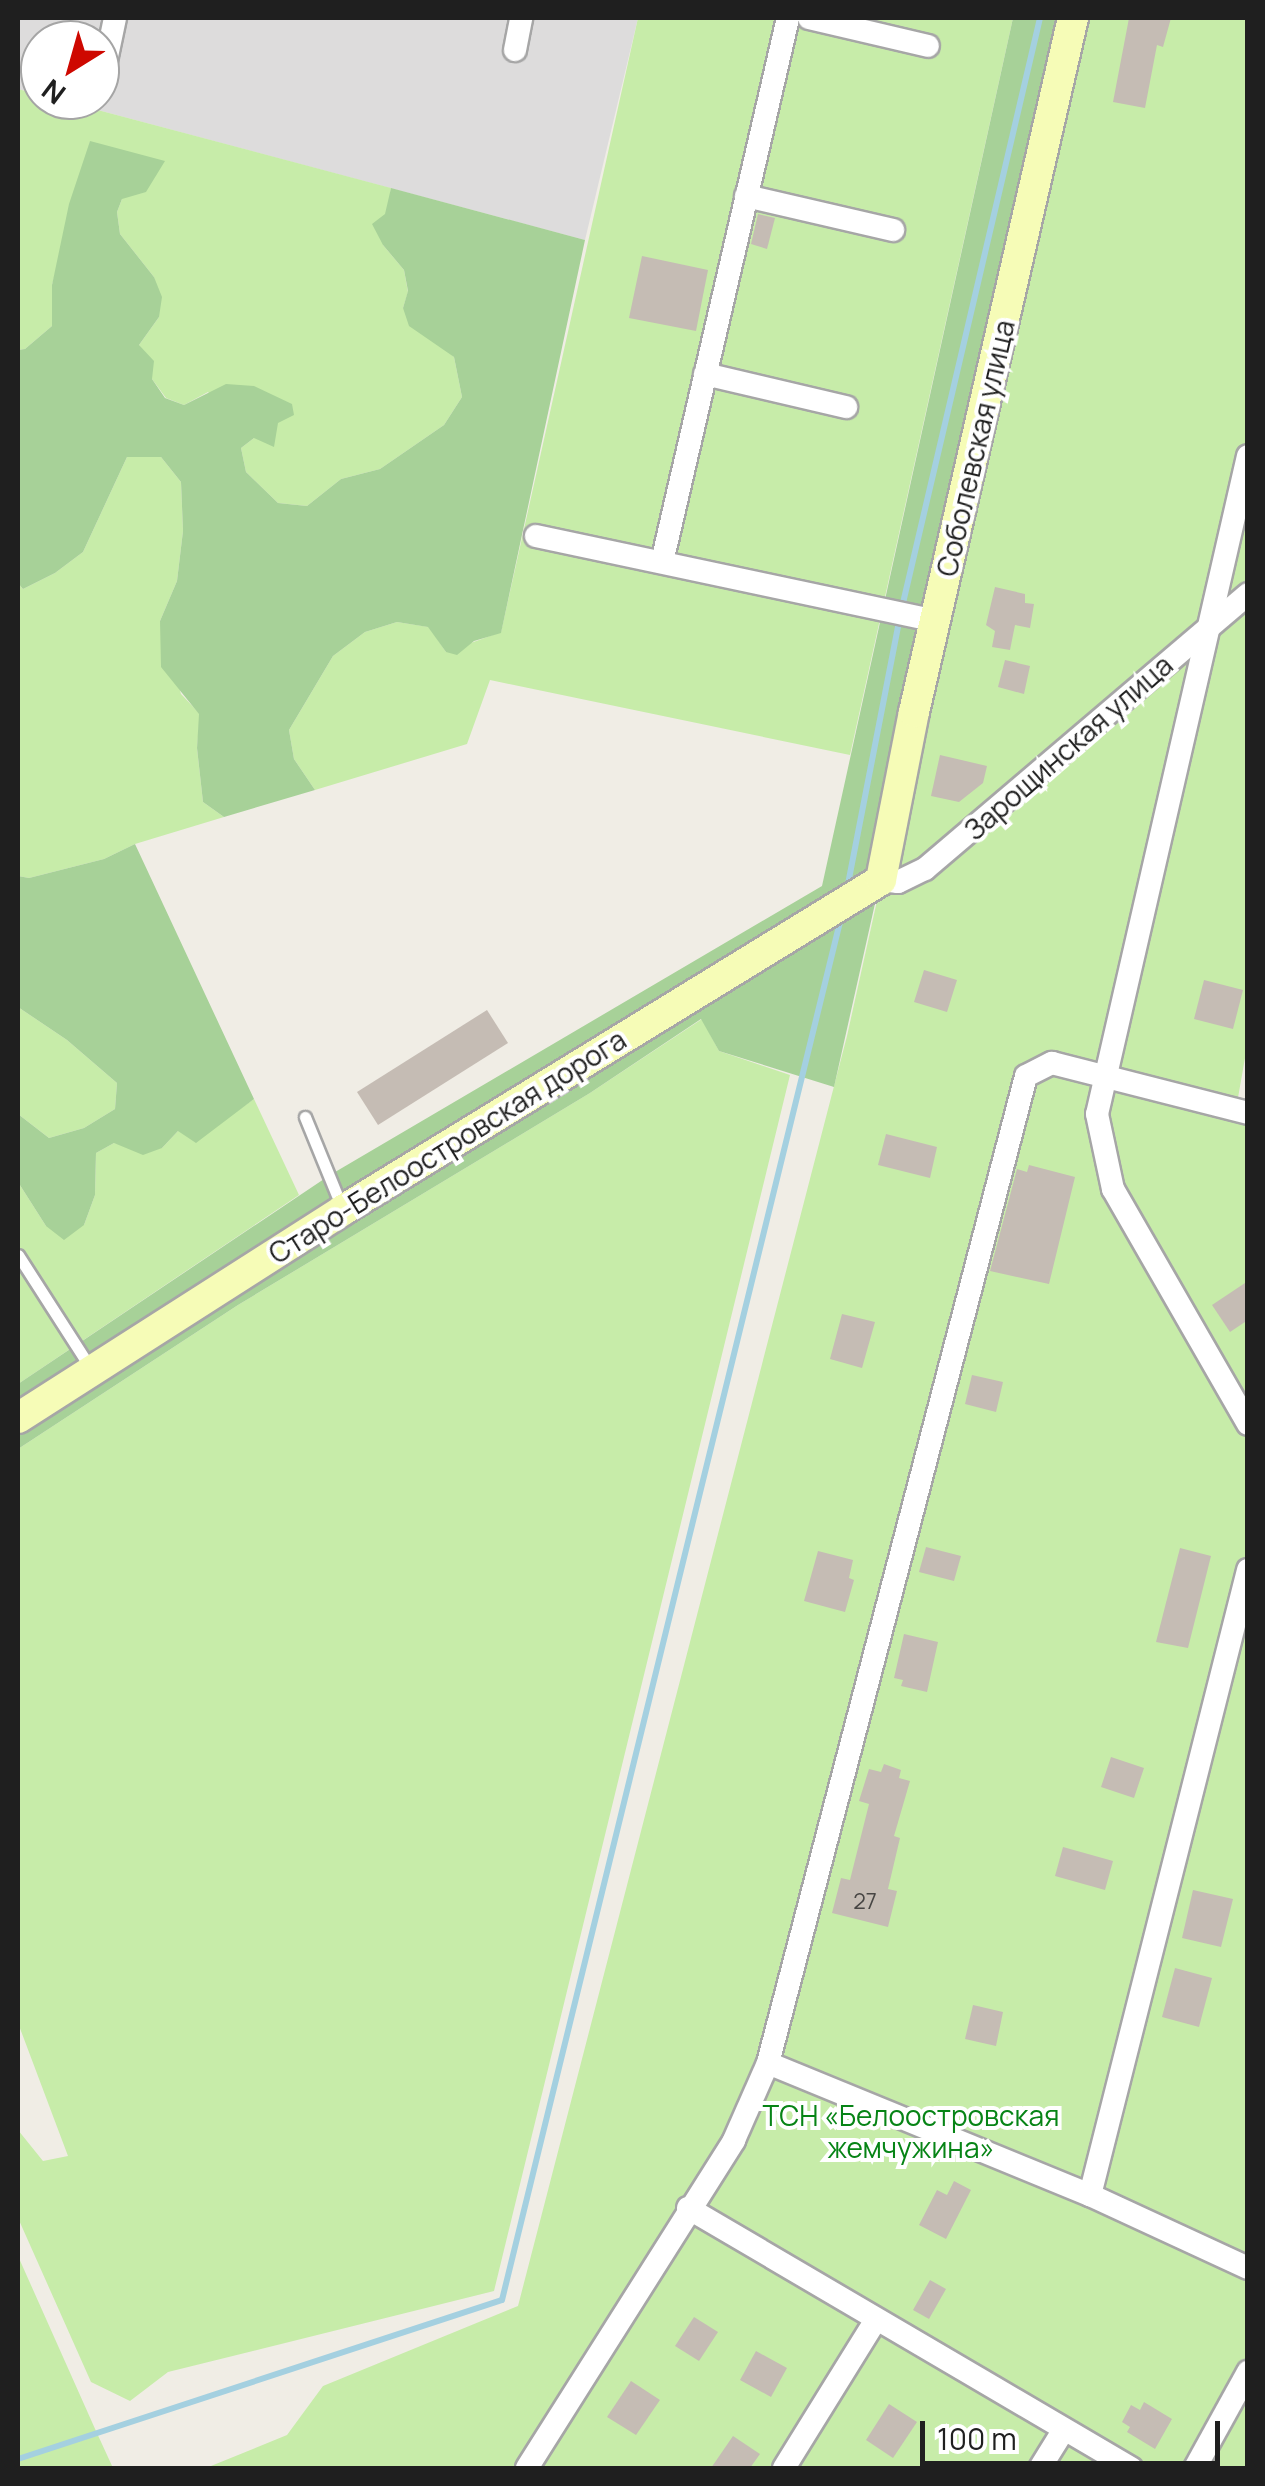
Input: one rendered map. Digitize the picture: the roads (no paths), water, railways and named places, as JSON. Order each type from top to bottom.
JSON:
[{"type":"street","points":[[515,50],[521,18]]},
{"type":"street","points":[[662,562],[788,18]]},
{"type":"street","points":[[809,18],[928,46]]},
{"type":"street","name":"Соболевская улица","points":[[881,880],[935,621],[1074,18]]},
{"type":"street","points":[[746,196],[893,230]]},
{"type":"street","points":[[705,374],[846,407]]},
{"type":"street","points":[[1248,456],[1097,1114],[1112,1189],[1248,1424]]},
{"type":"street","points":[[536,536],[935,621]]},
{"type":"street","name":"Зарощинская улица","points":[[881,880],[898,882],[925,869],[1248,594]]},
{"type":"street","name":"Старо-Белоостровская дорога","points":[[18,1418],[342,1210],[881,880]]},
{"type":"street","points":[[526,2468],[734,2140],[768,2063],[1026,1076],[1052,1063],[1248,1113]]},
{"type":"street","points":[[1090,2195],[1248,1570]]},
{"type":"street","points":[[768,2063],[1090,2195],[1248,2268]]},
{"type":"street","points":[[688,2208],[1131,2468]]},
{"type":"street","points":[[784,2468],[875,2321]]},
{"type":"street","points":[[1195,2468],[1248,2372]]},
{"type":"street","points":[[1040,2468],[1063,2431]]},
{"type":"lane","points":[[305,1117],[342,1210]]},
{"type":"lane","points":[[18,1256],[93,1370]]},
{"type":"waterway","points":[[903,603],[1040,18]]},
{"type":"waterway","points":[[848,884],[899,622]]},
{"type":"waterway","points":[[18,2459],[502,2300],[841,918]]},
{"type":"waterway","points":[[1248,1040],[1248,1058]]},
{"type":"park label","name":"ТСН «Белоостровская жемчужина»","points":[[911,2131]]}]
